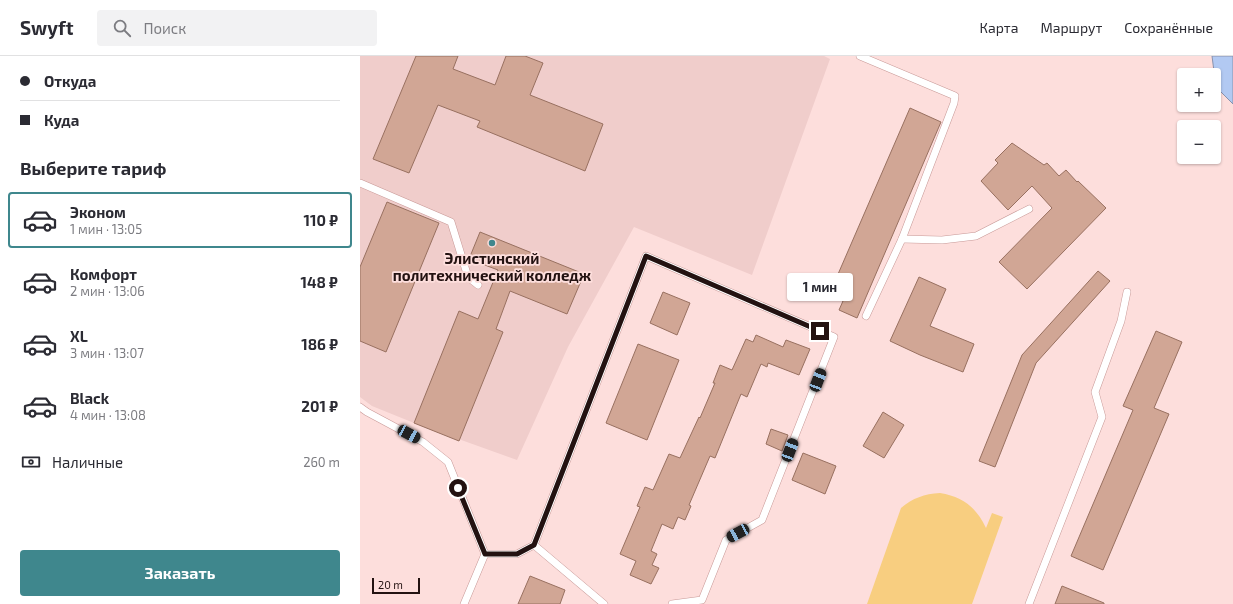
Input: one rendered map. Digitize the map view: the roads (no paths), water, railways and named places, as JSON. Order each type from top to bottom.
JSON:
[{"type":"lane","points":[[860,56],[955,96],[954,103],[902,239],[866,316]]},
{"type":"lane","points":[[360,182],[451,222],[468,278],[478,285]]},
{"type":"lane","points":[[902,239],[942,240],[976,236],[1029,210]]},
{"type":"lane","points":[[485,554],[517,554],[534,545],[646,256],[834,337],[762,520],[726,540],[702,600],[672,604]]},
{"type":"lane","points":[[1028,604],[1102,417],[1096,392],[1121,321],[1127,292]]},
{"type":"lane","points":[[360,406],[367,412],[423,442],[448,462],[485,554],[464,604]]},
{"type":"lane","points":[[534,545],[604,604]]},
{"type":"water","points":[[1212,56],[1233,56],[1233,104],[1221,92],[1221,68],[1214,68]]},
{"type":"place","name":"Элистинский политехнический колледж","points":[[492,243]]}]
